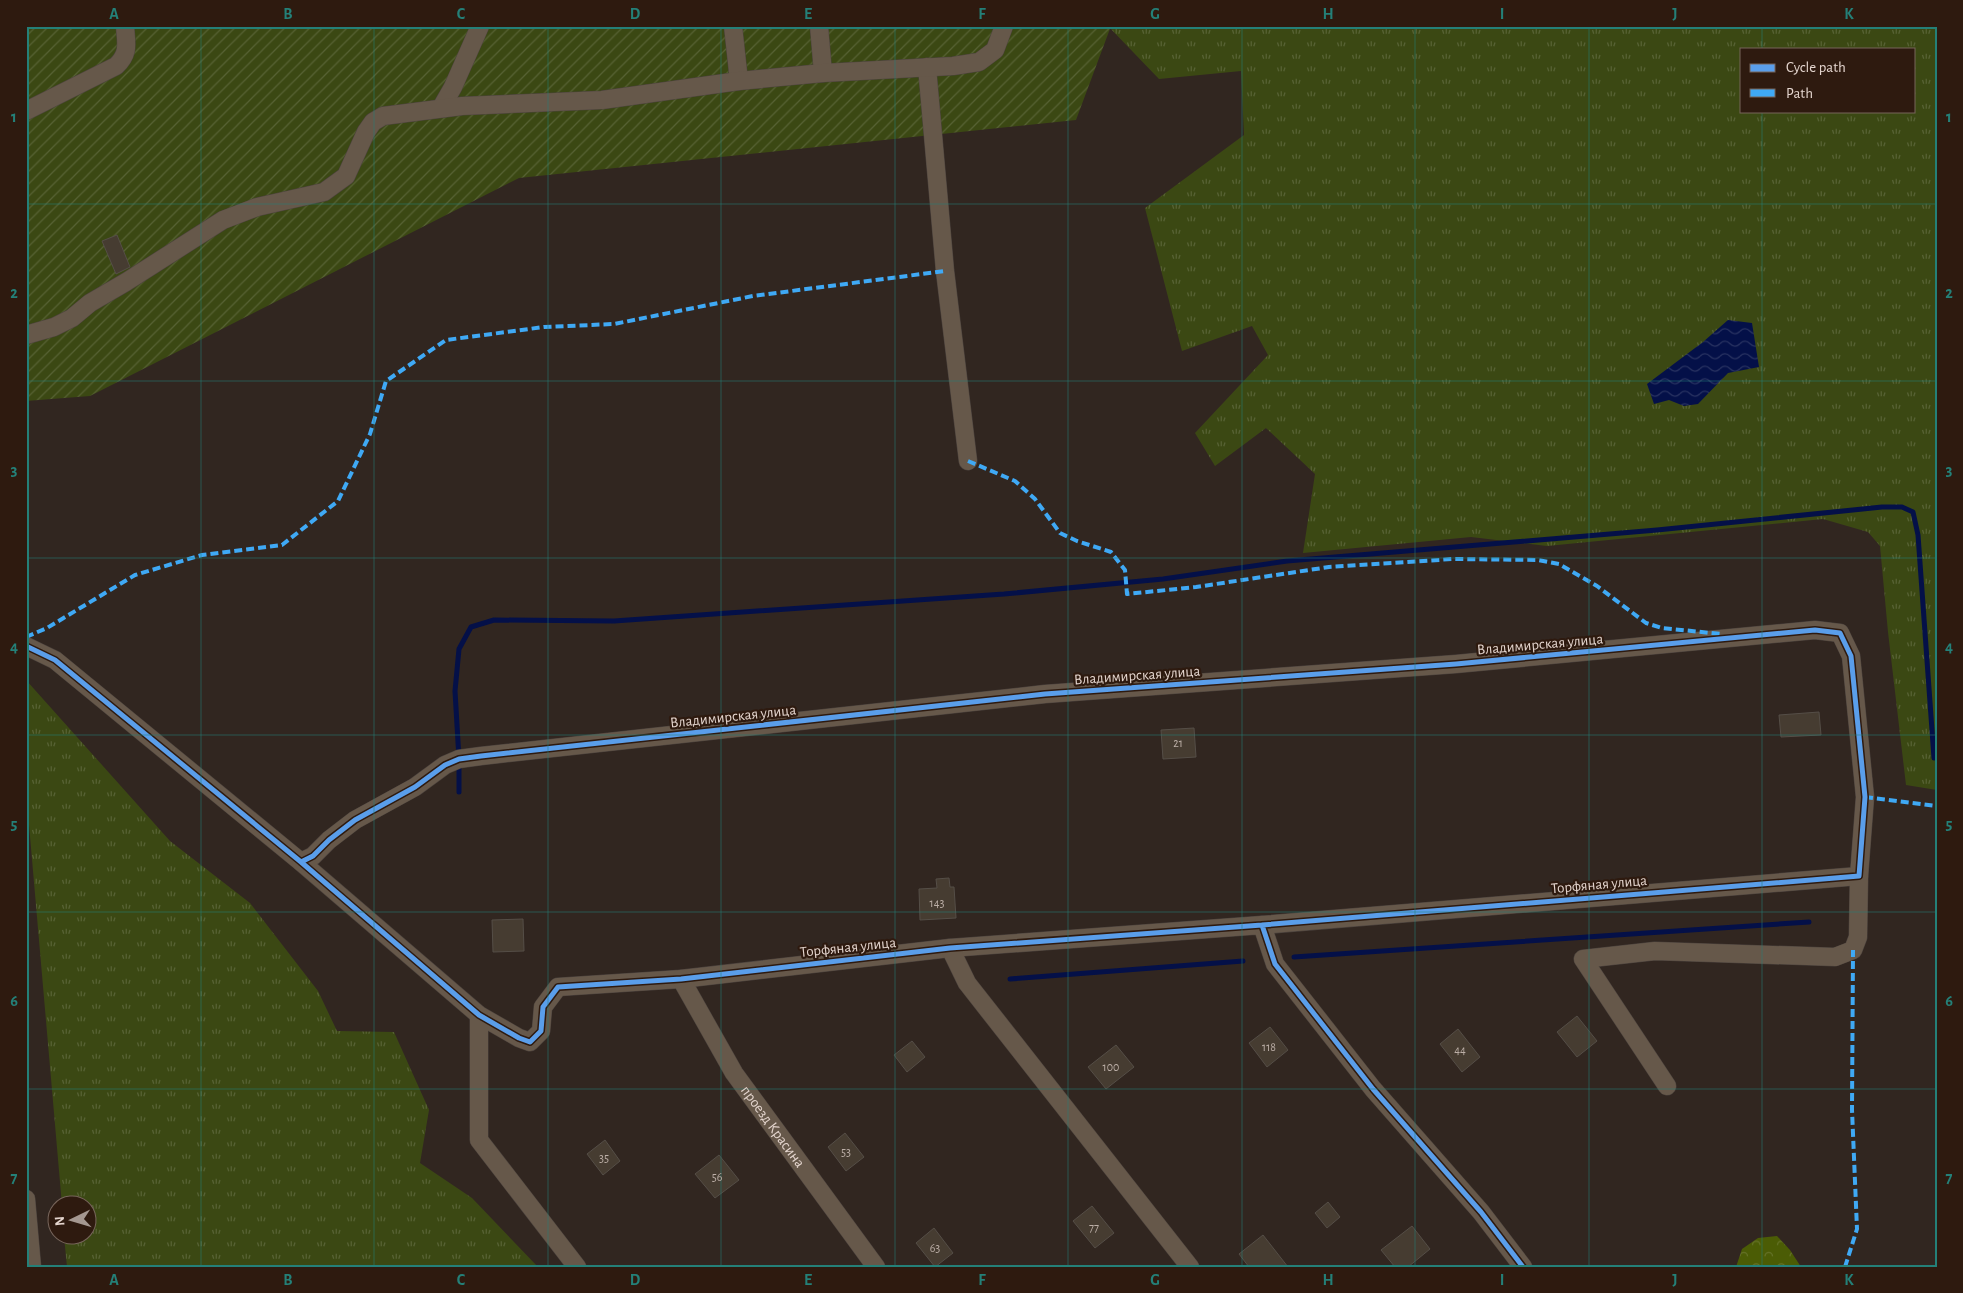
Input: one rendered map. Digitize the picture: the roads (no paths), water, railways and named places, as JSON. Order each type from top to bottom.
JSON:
[{"type":"street","points":[[26,110],[116,66],[124,59],[126,53],[125,26]]},
{"type":"street","points":[[441,108],[453,87],[480,26]]},
{"type":"street","points":[[733,26],[739,81]]},
{"type":"street","points":[[819,26],[823,73]]},
{"type":"street","points":[[26,335],[54,328],[72,318],[90,303],[223,220],[257,207],[324,192],[346,176],[366,132],[373,122],[383,116],[441,108],[602,100],[739,81],[823,73],[953,66],[979,62],[996,50],[1004,26]]},
{"type":"street","points":[[927,67],[945,272],[968,461]]},
{"type":"street","name":"Владимирская улица","points":[[301,862],[313,856],[329,840],[355,820],[415,787],[445,765],[459,759],[1045,694],[1456,664],[1814,630],[1840,633],[1851,656],[1865,797],[1860,876]]},
{"type":"street","points":[[26,646],[56,660],[301,862],[479,1015],[479,1140],[576,1267]]},
{"type":"street","points":[[1666,1086],[1583,959],[1655,951],[1835,957],[1853,950],[1858,937],[1860,876]]},
{"type":"street","name":"Торфяная улица","points":[[479,1015],[518,1038],[530,1042],[541,1031],[543,1008],[558,987],[680,979],[950,948],[1262,925],[1860,876]]},
{"type":"street","points":[[1262,925],[1275,964],[1373,1089],[1481,1212],[1523,1267]]},
{"type":"street","points":[[950,948],[967,983],[1190,1267]]},
{"type":"street","name":"проезд Красина","points":[[680,979],[734,1073],[876,1267]]},
{"type":"street","points":[[26,1199],[32,1267]]},
{"type":"water","points":[[1728,320],[1752,323],[1759,367],[1728,373],[1698,404],[1684,406],[1669,400],[1654,404],[1647,384],[1703,342]]},
{"type":"waterway","points":[[459,792],[455,691],[459,649],[471,627],[494,620],[614,621],[1004,594],[1163,579],[1287,561],[1657,530],[1882,507],[1902,507],[1913,512],[1918,535],[1934,758]]},
{"type":"waterway","points":[[1294,957],[1809,922]]},
{"type":"waterway","points":[[1010,979],[1243,961]]}]
